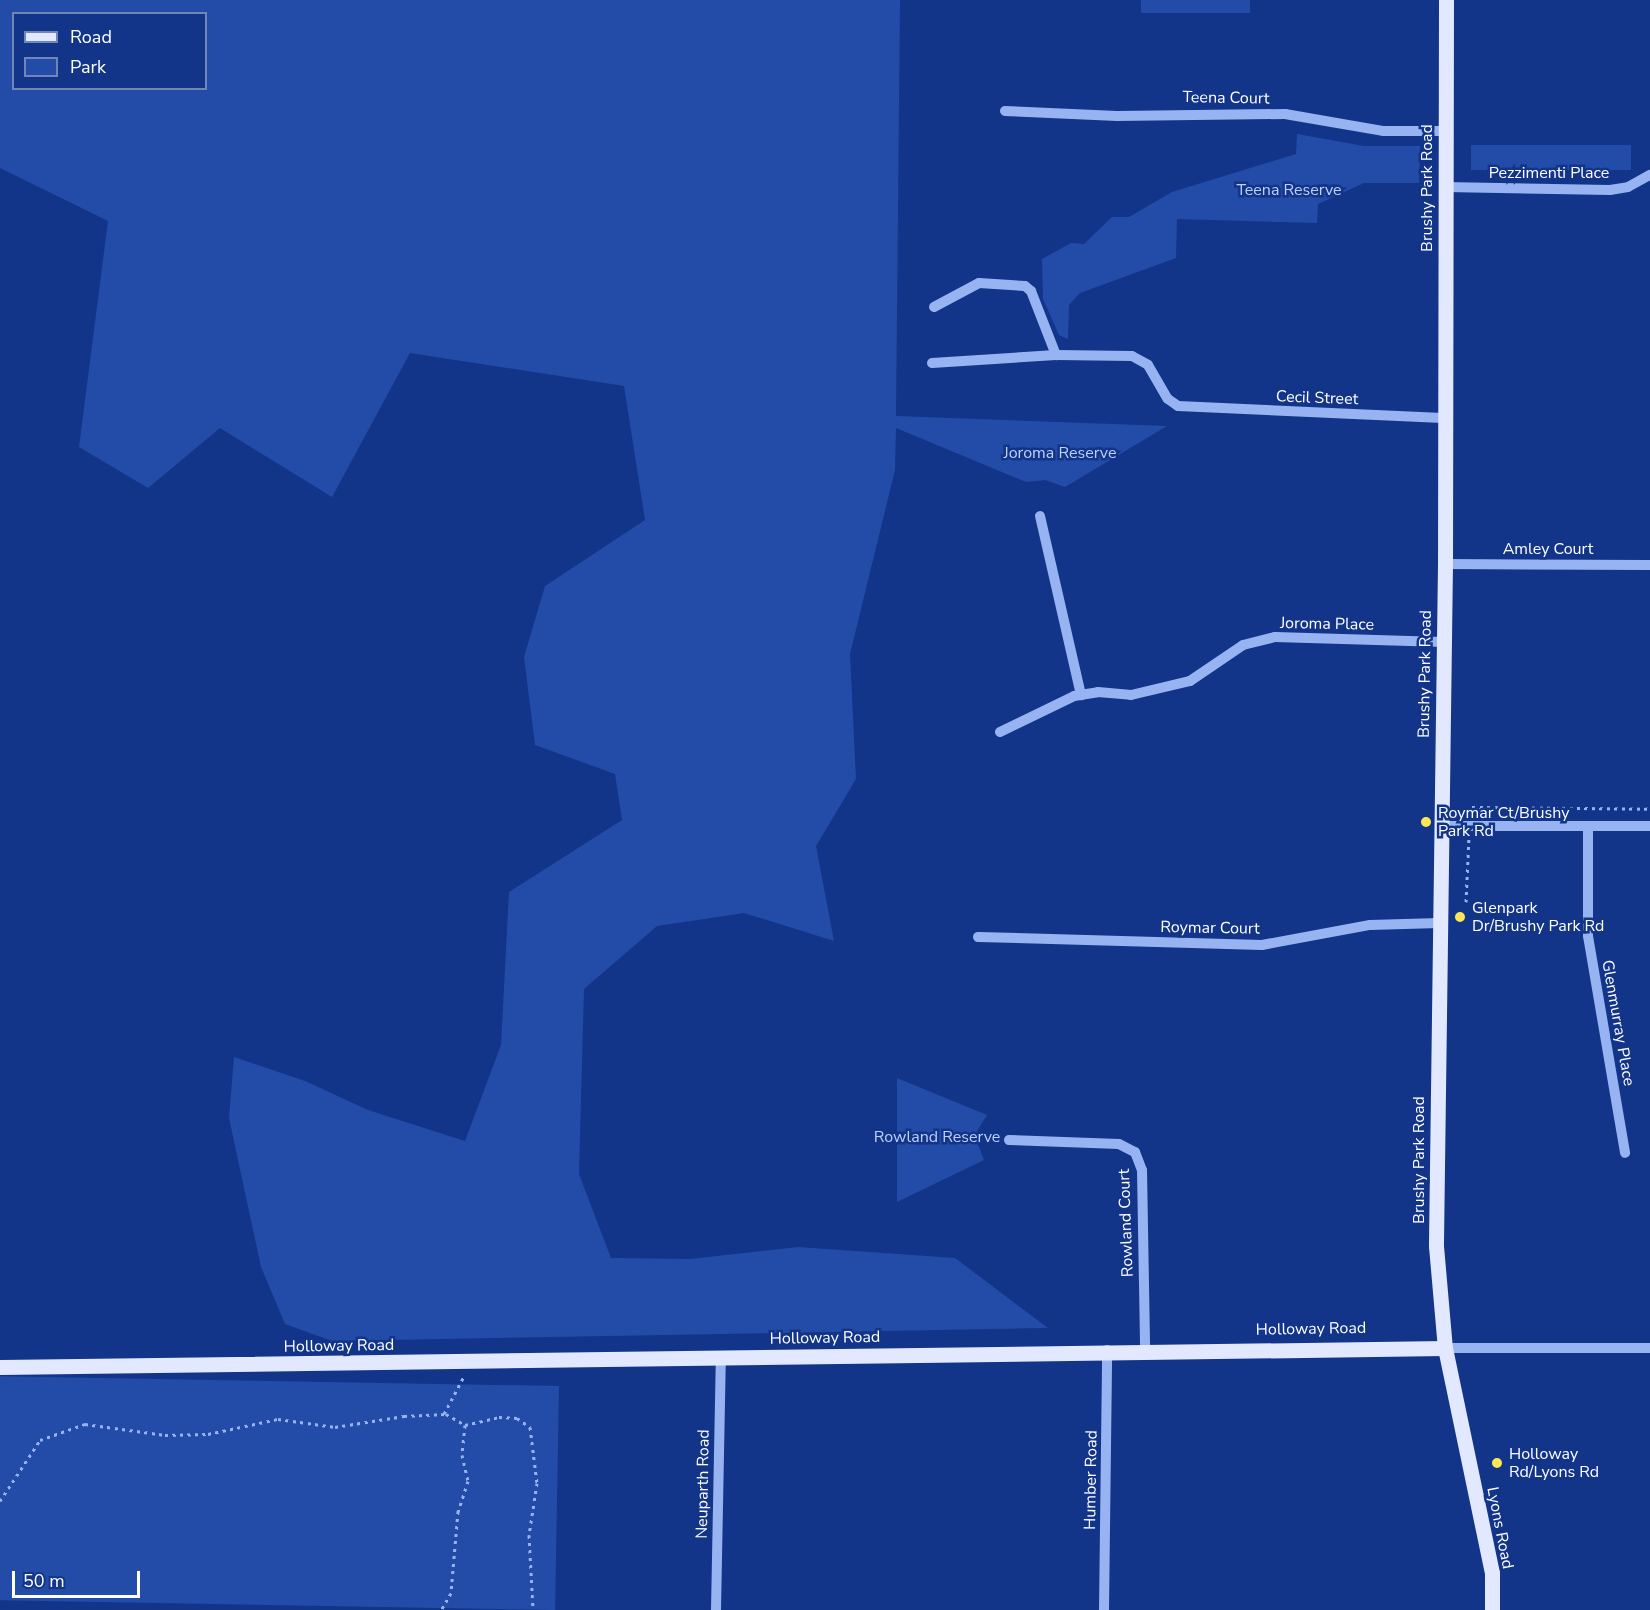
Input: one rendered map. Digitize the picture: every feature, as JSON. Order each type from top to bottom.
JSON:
[{"type":"main road","name":"Brushy Park Road","points":[[1445,1348],[1436,1246],[1445,564],[1443,418],[1446,0]]},
{"type":"main road","name":"Holloway Road","points":[[0,1367],[472,1362],[1145,1349],[1445,1348]]},
{"type":"main road","name":"Lyons Road","points":[[1445,1348],[1492,1573],[1492,1610]]},
{"type":"street","name":"Teena Court","points":[[1005,111],[1117,116],[1285,114],[1383,131],[1445,131]]},
{"type":"street","name":"Pezzimenti Place","points":[[1445,187],[1610,190],[1628,187],[1650,175]]},
{"type":"street","points":[[932,363],[1056,355],[1031,291],[1024,286],[979,283],[934,307]]},
{"type":"street","name":"Cecil Street","points":[[1056,355],[1142,358],[1168,399],[1190,408],[1443,418]]},
{"type":"street","points":[[1040,516],[1081,695]]},
{"type":"street","name":"Amley Court","points":[[1445,564],[1650,565]]},
{"type":"street","name":"Joroma Place","points":[[1000,732],[1081,695],[1160,691],[1190,681],[1243,645],[1275,637],[1443,642]]},
{"type":"street","points":[[1440,826],[1650,826]]},
{"type":"street","name":"Glenmurray Place","points":[[1588,826],[1588,936],[1625,1152]]},
{"type":"street","name":"Roymar Court","points":[[978,937],[1262,945],[1370,925],[1439,923]]},
{"type":"street","name":"Rowland Court","points":[[1009,1140],[1119,1144],[1135,1152],[1142,1170],[1145,1349]]},
{"type":"street","name":"Holloway Road","points":[[1445,1348],[1650,1348]]},
{"type":"street","name":"Humber Road","points":[[1104,1610],[1107,1350]]},
{"type":"street","name":"Neuparth Road","points":[[716,1610],[721,1358]]},
{"type":"path","points":[[1601,809],[1602,826]]},
{"type":"path","points":[[444,1414],[472,1362]]},
{"type":"path","points":[[0,1501],[40,1440],[85,1424],[165,1435],[208,1434],[278,1419],[335,1427],[404,1416],[444,1414],[465,1425],[499,1417],[517,1418],[530,1427],[537,1483],[529,1535],[533,1610]]},
{"type":"path","points":[[441,1610],[451,1593],[458,1511],[468,1481],[462,1455],[465,1425]]},
{"type":"green space","name":"Joroma Reserve","points":[[0,0],[900,0],[896,416],[1167,426],[1065,487],[1045,480],[1026,482],[896,428],[895,470],[850,654],[856,779],[816,846],[834,941],[744,913],[657,926],[584,989],[579,1174],[611,1258],[690,1259],[798,1247],[955,1258],[1048,1328],[332,1341],[285,1324],[261,1267],[229,1118],[234,1057],[305,1081],[368,1110],[465,1141],[501,1045],[509,892],[622,820],[615,774],[535,745],[524,657],[545,586],[645,520],[624,386],[410,353],[332,497],[220,428],[148,488],[79,447],[108,221],[0,168]]},
{"type":"green space","points":[[1141,0],[1250,0],[1250,13],[1141,13]]},
{"type":"green space","name":"Teena Reserve","points":[[1297,134],[1364,146],[1420,146],[1419,183],[1364,183],[1318,204],[1317,223],[1177,219],[1176,258],[1080,293],[1069,305],[1068,339],[1059,335],[1043,299],[1042,259],[1071,243],[1084,244],[1112,217],[1129,217],[1172,192],[1296,154]]},
{"type":"green space","points":[[1471,145],[1631,145],[1631,170],[1471,170]]},
{"type":"green space","name":"Rowland Reserve","points":[[897,1078],[987,1115],[977,1131],[977,1142],[984,1160],[897,1202]]},
{"type":"green space","points":[[0,1376],[559,1386],[555,1610],[0,1600]]},
{"type":"place","name":"Roymar Ct/Brushy Park Rd","points":[[1426,822]]},
{"type":"place","name":"Glenpark Dr/Brushy Park Rd","points":[[1460,917]]},
{"type":"place","name":"Holloway Rd/Lyons Rd","points":[[1497,1463]]}]
